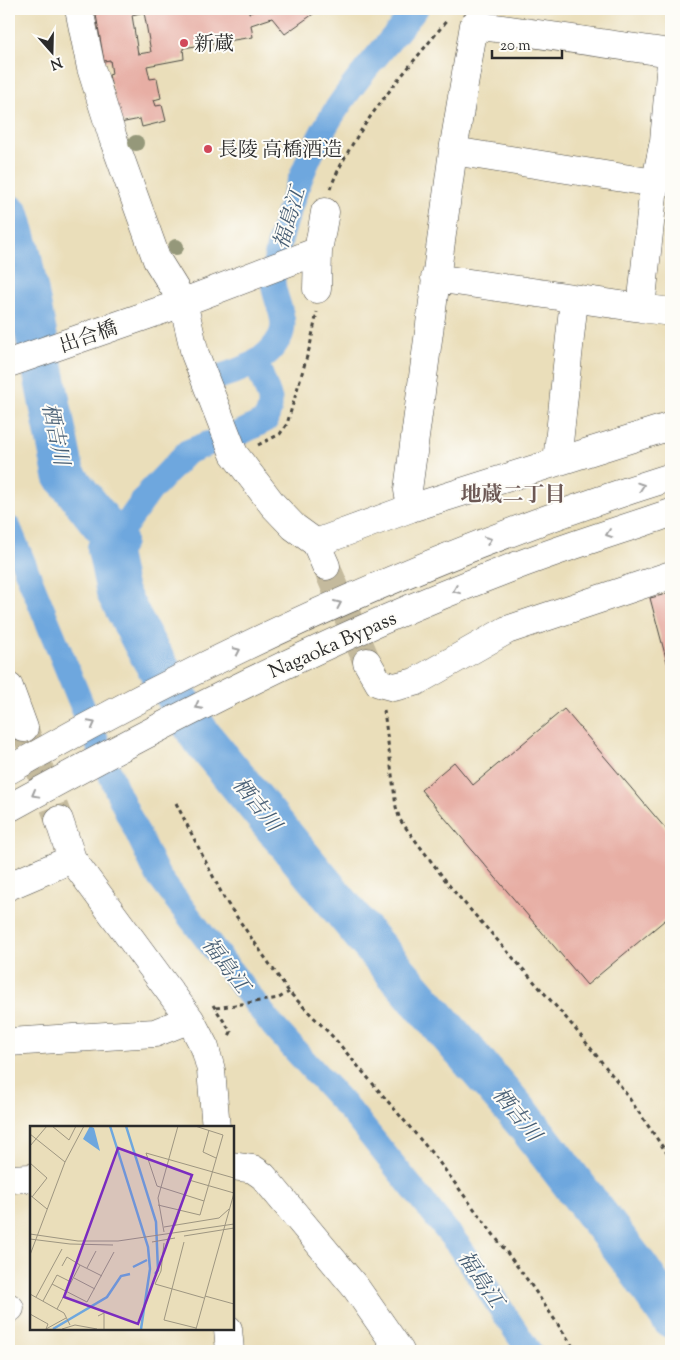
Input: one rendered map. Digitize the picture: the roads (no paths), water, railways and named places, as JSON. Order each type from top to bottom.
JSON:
[{"type":"main road","points":[[79,9],[91,68],[114,138],[157,260],[234,454],[273,505],[321,554],[410,508],[671,426]]},
{"type":"main road","points":[[410,508],[408,490],[436,278],[453,151],[474,25],[671,53]]},
{"type":"main road","points":[[641,308],[655,183],[668,141],[671,62]]},
{"type":"main road","points":[[453,151],[655,183]]},
{"type":"main road","points":[[317,289],[313,253],[325,212]]},
{"type":"main road","name":"出合橋","points":[[9,363],[175,305],[313,253]]},
{"type":"main road","points":[[436,278],[671,312]]},
{"type":"main road","points":[[558,462],[574,299]]},
{"type":"main road","name":"Nagaoka Bypass","points":[[9,770],[194,671],[294,624],[498,536],[671,477]]},
{"type":"main road","name":"Nagaoka Bypass","points":[[9,808],[214,698],[306,655],[504,570],[671,513]]},
{"type":"main road","points":[[373,672],[394,687],[415,682],[507,630],[671,575]]},
{"type":"main road","points":[[10,693],[24,728]]},
{"type":"main road","points":[[59,820],[72,859],[190,1019],[205,1048],[211,1070],[216,1126]]},
{"type":"main road","points":[[9,886],[72,859]]},
{"type":"main road","points":[[9,1042],[155,1033],[190,1019]]},
{"type":"main road","points":[[234,1166],[253,1169],[263,1176],[356,1288],[400,1351]]},
{"type":"main road","points":[[9,1179],[30,1178]]},
{"type":"main road","points":[[228,1330],[230,1351]]},
{"type":"waterway","name":"福島江","points":[[215,378],[243,368],[260,359],[268,353],[280,337],[283,324],[274,289],[274,272],[284,226],[300,178],[322,133],[339,105],[416,9]]},
{"type":"waterway","name":"栖吉川","points":[[9,215],[21,258],[64,475],[115,540],[108,549],[117,592],[147,649],[199,734],[365,936],[524,1120],[638,1268],[671,1317]]},
{"type":"waterway","name":"福島江","points":[[238,434],[266,420],[270,407],[270,399],[257,364]]},
{"type":"waterway","name":"福島江","points":[[115,540],[150,491],[187,452],[210,443]]},
{"type":"waterway","name":"福島江","points":[[9,528],[118,793],[158,876],[273,1026],[352,1113],[459,1246],[529,1351]]},
{"type":"tunnel","points":[[326,566],[367,662]]},
{"type":"tunnel","points":[[24,728],[59,820]]},
{"type":"place","name":"新蔵","points":[[184,43]]},
{"type":"place","name":"長陵 高橋酒造","points":[[208,149]]},
{"type":"district","name":"地蔵二丁目","points":[[513,494]]}]
